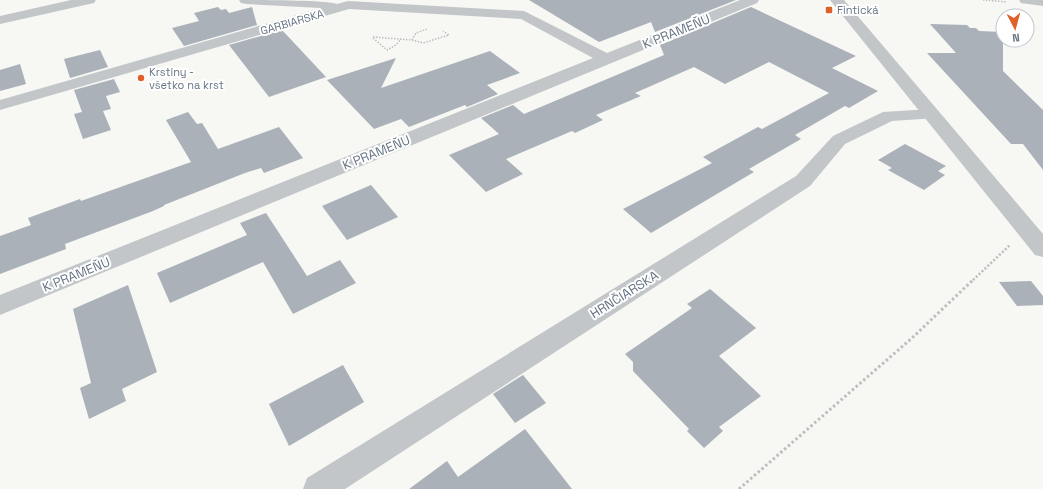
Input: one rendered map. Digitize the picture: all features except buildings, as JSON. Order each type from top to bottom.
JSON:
[{"type":"street","points":[[0,20],[89,0]]},
{"type":"street","points":[[246,0],[348,5]]},
{"type":"street","name":"K PRAMEŇU","points":[[0,305],[752,0]]},
{"type":"street","points":[[836,0],[1043,249]]},
{"type":"street","points":[[1026,0],[1043,2]]},
{"type":"street","name":"GARBIARSKA","points":[[0,105],[348,5],[524,15],[606,59]]},
{"type":"street","name":"HRNČIARSKA","points":[[318,489],[803,181],[839,140],[889,116],[931,114]]},
{"type":"path","points":[[412,40],[416,33],[427,29]]},
{"type":"path","points":[[402,39],[396,45],[387,50],[373,37],[402,39],[412,40],[423,43],[449,35],[443,31]]},
{"type":"path","points":[[739,489],[912,338],[1027,230]]},
{"type":"place","name":"Fintická","points":[[829,10]]},
{"type":"place","name":"Krstiny - všetko na krst","points":[[141,78]]}]
